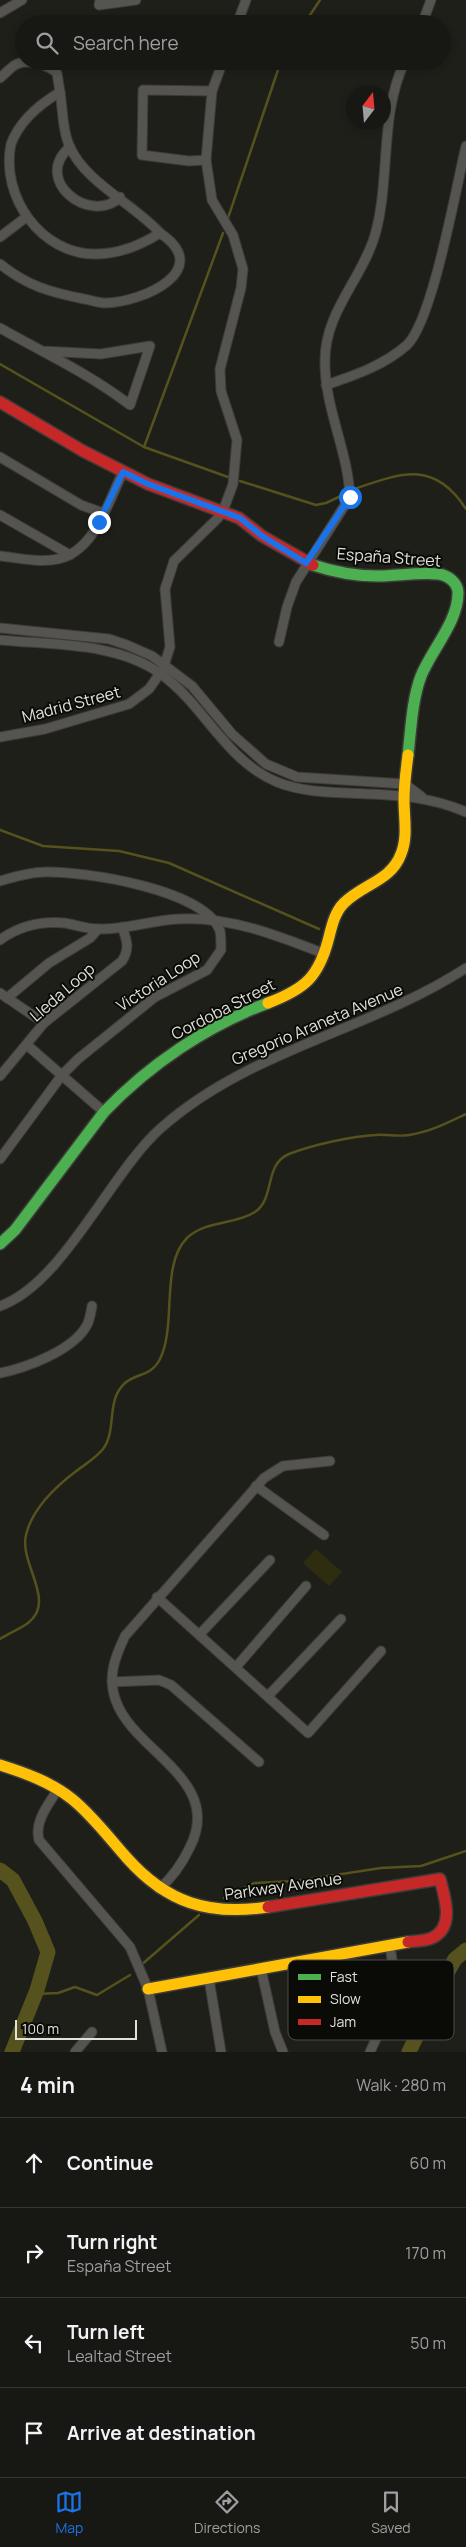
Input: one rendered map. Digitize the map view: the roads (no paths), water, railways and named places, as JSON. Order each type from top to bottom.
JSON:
[{"type":"street","points":[[0,13],[9,4],[22,0]]},
{"type":"street","points":[[100,0],[99,5],[136,0]]},
{"type":"street","points":[[240,15],[246,0]]},
{"type":"street","points":[[425,15],[431,0]]},
{"type":"street","points":[[0,78],[15,65]]},
{"type":"street","points":[[0,264],[15,276],[48,292],[106,303],[144,296],[161,288],[175,276],[179,263],[179,252],[171,240],[160,233],[149,221],[94,177],[70,147],[55,70]]},
{"type":"street","points":[[220,70],[212,91],[206,160],[212,200],[233,234],[244,269],[241,288],[220,369],[221,391],[237,440],[234,480],[223,511]]},
{"type":"street","points":[[279,642],[287,607],[306,563],[350,497],[342,443],[326,385],[324,358],[331,323],[346,291],[366,262],[381,212],[386,173],[389,113],[401,70]]},
{"type":"street","points":[[206,160],[190,161],[142,155],[143,90],[212,91]]},
{"type":"street","points":[[60,92],[36,110],[11,144],[8,183],[25,218],[49,239],[83,253],[96,254],[139,246],[160,233]]},
{"type":"street","points":[[326,385],[376,367],[408,344],[420,326],[429,301],[466,146]]},
{"type":"street","points":[[70,147],[59,158],[56,171],[57,178],[66,191],[74,199],[91,206],[110,205],[120,197]]},
{"type":"street","points":[[0,237],[25,218]]},
{"type":"street","points":[[0,328],[42,352],[90,377],[130,404],[150,346],[133,351],[101,354],[42,352]]},
{"type":"street","name":"España Street","points":[[0,402],[83,451],[123,472],[148,484],[240,518],[262,536],[306,563],[338,573],[376,576],[440,574],[453,580],[458,590],[454,612],[426,665],[419,684],[404,790]]},
{"type":"street","points":[[0,457],[81,505],[103,514]]},
{"type":"street","points":[[0,556],[46,560],[70,555],[88,541],[123,472]]},
{"type":"street","name":"Madrid Street","points":[[0,737],[45,729],[129,704],[149,689],[160,674],[170,648],[171,636],[166,589],[174,561],[223,511]]},
{"type":"street","points":[[0,515],[70,555]]},
{"type":"street","points":[[0,628],[109,639],[152,656],[165,664],[192,686],[232,734],[266,764],[297,777],[404,790],[466,812]]},
{"type":"street","points":[[0,640],[102,650],[124,656],[160,674],[181,693],[229,746],[262,775],[290,786],[309,790],[404,790]]},
{"type":"street","name":"Cordoba Street","points":[[0,1244],[15,1230],[104,1112],[134,1082],[195,1037],[306,984],[325,954],[332,925],[342,905],[383,879],[397,863],[404,841],[404,790]]},
{"type":"street","points":[[0,881],[26,874],[49,872],[122,881],[161,890],[185,899],[213,920]]},
{"type":"street","points":[[0,940],[12,931],[36,923],[64,923],[98,929],[179,918],[213,920],[278,936],[325,954]]},
{"type":"street","name":"Victoria Loop","points":[[0,1160],[62,1075],[138,1009],[155,997],[207,970],[222,950],[220,930],[213,920]]},
{"type":"street","name":"Lleda Loop","points":[[1,1073],[44,1024],[122,961],[127,953],[127,942],[122,927]]},
{"type":"street","points":[[44,1024],[4,995],[49,963],[90,938],[98,929]]},
{"type":"street","name":"Gregorio Araneta Avenue","points":[[0,1306],[32,1287],[52,1267],[142,1148],[160,1129],[192,1102],[259,1063],[407,1002],[466,968]]},
{"type":"street","points":[[27,1045],[104,1112]]},
{"type":"street","points":[[0,1373],[16,1370],[56,1352],[71,1342],[87,1325],[92,1306]]},
{"type":"street","points":[[158,1889],[180,1867],[196,1835],[197,1816],[194,1800],[187,1785],[129,1722],[116,1702],[112,1682],[113,1661],[125,1636],[157,1597],[256,1486],[274,1470],[284,1466],[330,1461]]},
{"type":"street","points":[[256,1486],[324,1535]]},
{"type":"street","points":[[200,1634],[270,1560]]},
{"type":"street","points":[[236,1667],[306,1586]]},
{"type":"street","points":[[157,1597],[308,1733],[381,1651]]},
{"type":"street","points":[[268,1696],[341,1619]]},
{"type":"street","points":[[112,1682],[159,1680],[171,1685],[259,1762]]},
{"type":"street","name":"Parkway Avenue","points":[[0,1765],[36,1777],[74,1800],[147,1880],[158,1889],[176,1898],[197,1905],[233,1911],[440,1879],[447,1910],[444,1928],[439,1934],[431,1938],[390,1946]]},
{"type":"street","points":[[58,1789],[39,1823],[39,1840],[130,1947],[136,1957],[148,1989],[162,2052]]},
{"type":"street","points":[[311,1960],[390,1946],[392,1960]]},
{"type":"street","points":[[148,1989],[288,1964]]},
{"type":"street","points":[[261,1969],[274,2032],[283,2052]]},
{"type":"street","points":[[209,1979],[221,2052]]},
{"type":"street","points":[[74,2052],[92,2032]]},
{"type":"street","points":[[370,2052],[376,2040]]},
{"type":"waterway","points":[[310,15],[320,0]]},
{"type":"waterway","points":[[228,218],[278,70]]},
{"type":"waterway","points":[[144,447],[223,233]]},
{"type":"waterway","points":[[0,364],[144,447],[228,477]]},
{"type":"waterway","points":[[357,488],[389,478],[418,474],[442,483],[466,509]]},
{"type":"waterway","points":[[240,481],[316,505],[326,503],[345,494]]},
{"type":"waterway","points":[[0,830],[43,846],[119,851],[169,863],[319,929]]},
{"type":"waterway","points":[[0,1639],[28,1623],[36,1614],[39,1604],[38,1593],[25,1546],[26,1535],[33,1516],[52,1492],[103,1449],[110,1434],[113,1407],[119,1391],[128,1381],[152,1369],[160,1359],[168,1330],[171,1279],[174,1264],[179,1250],[187,1238],[203,1228],[239,1219],[255,1212],[265,1199],[276,1165],[289,1154],[320,1144],[356,1137],[417,1134],[466,1114]]},
{"type":"waterway","points":[[224,1898],[254,1883],[296,1881],[381,1868],[421,1866],[466,1851]]},
{"type":"waterway","points":[[0,1870],[13,1880],[35,1921],[48,1952],[37,1990],[12,2052]]},
{"type":"waterway","points":[[140,1966],[199,1915]]},
{"type":"waterway","points":[[454,1961],[466,1950]]},
{"type":"waterway","points":[[36,1994],[58,1993],[75,1987],[97,1995],[130,1975]]},
{"type":"waterway","points":[[409,2052],[415,2040]]}]
